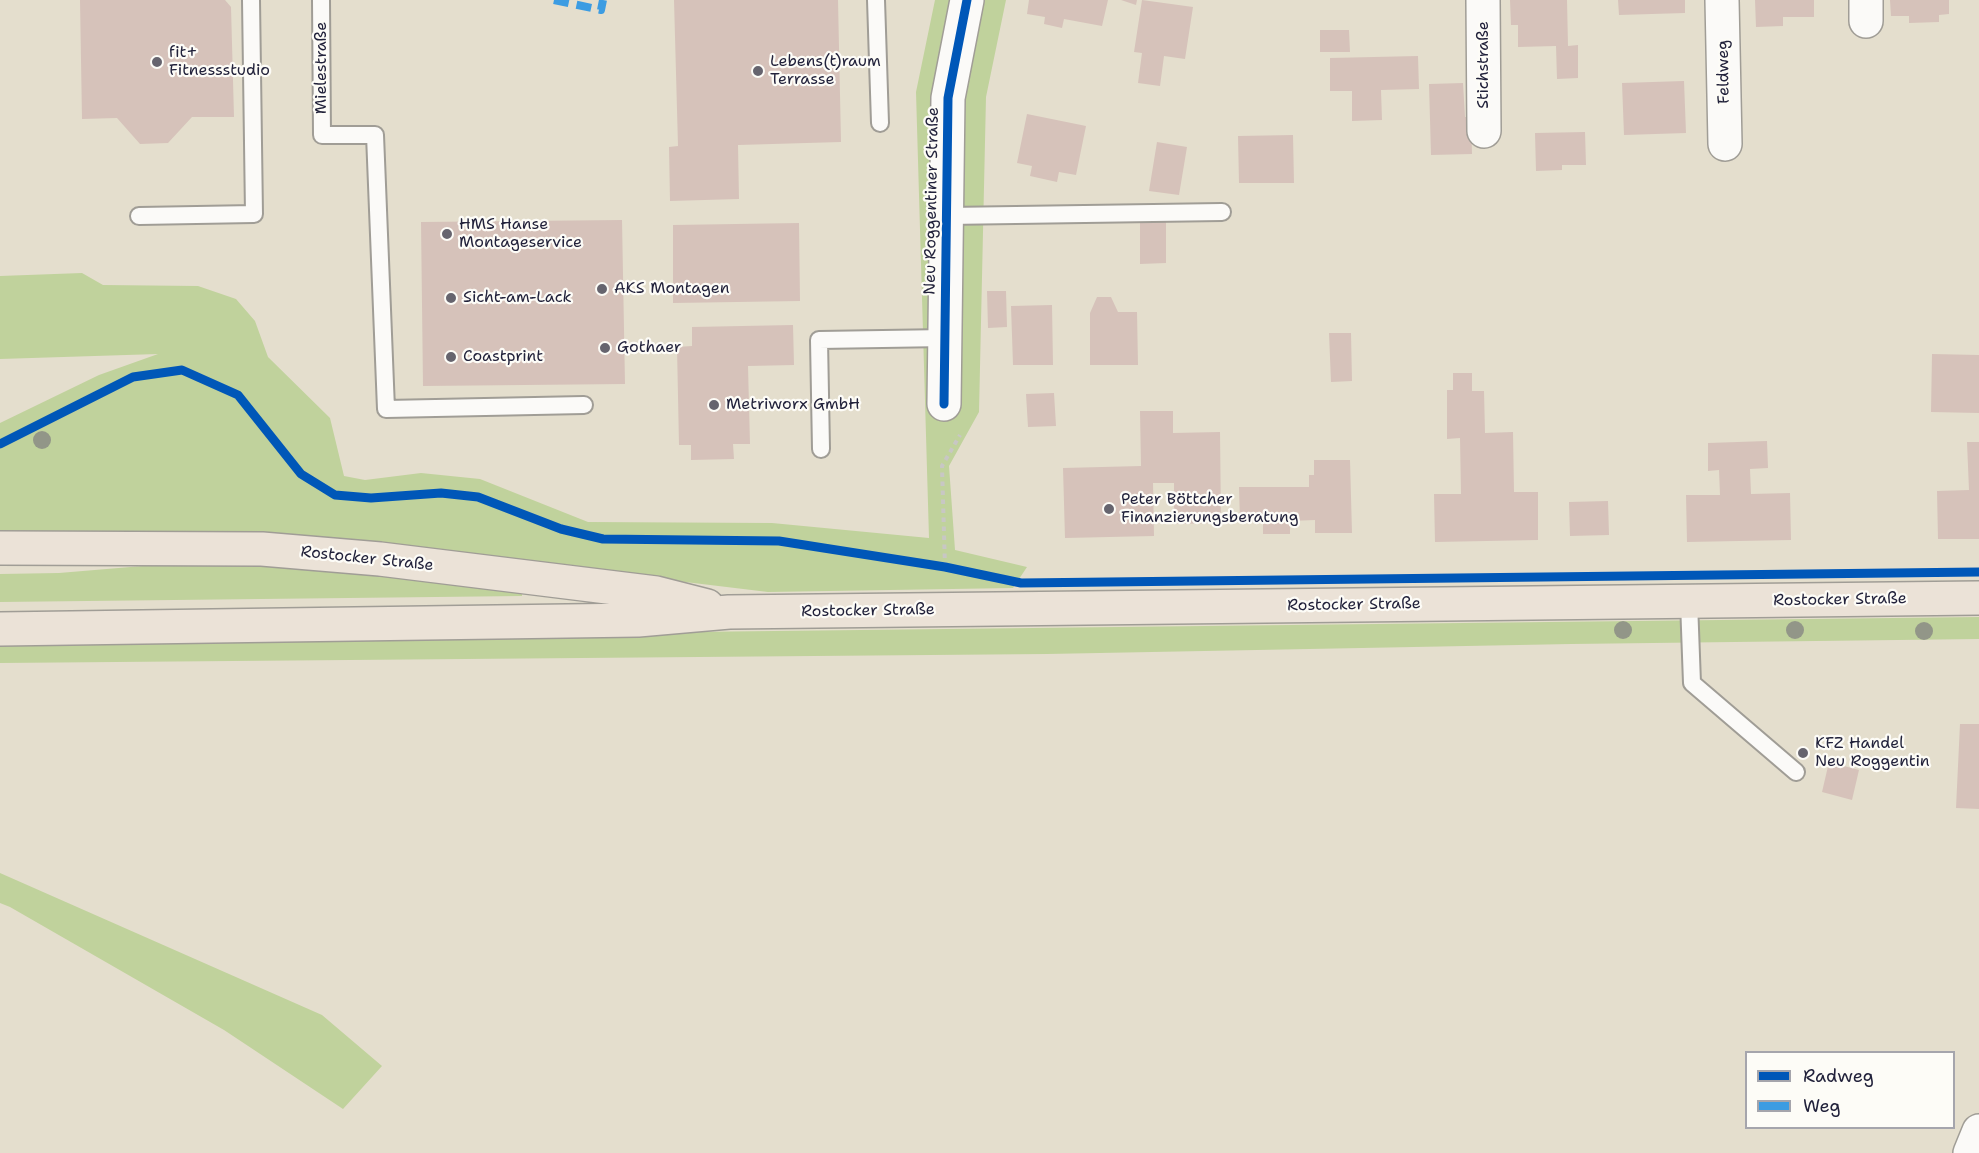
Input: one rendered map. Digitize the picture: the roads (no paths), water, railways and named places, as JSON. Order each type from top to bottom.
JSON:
[{"type":"main road","name":"Rostocker Straße","points":[[0,548],[262,549],[380,559],[656,592],[729,612]]},
{"type":"main road","name":"Rostocker Straße","points":[[0,628],[638,620],[729,612],[1979,598]]},
{"type":"street","name":"Neu Roggentiner Straße","points":[[944,404],[948,98],[967,0]]},
{"type":"street","name":"Stichstraße","points":[[1483,0],[1484,131]]},
{"type":"street","name":"Feldweg","points":[[1722,0],[1725,144]]},
{"type":"street","points":[[1970,1153],[1979,1131]]},
{"type":"lane","points":[[139,216],[254,214],[251,0]]},
{"type":"lane","name":"Mielestraße","points":[[321,0],[322,135],[375,135],[386,409],[584,405]]},
{"type":"lane","points":[[876,0],[880,123]]},
{"type":"lane","points":[[947,216],[1222,212]]},
{"type":"lane","points":[[821,449],[819,340],[946,338]]},
{"type":"lane","points":[[1689,602],[1692,683],[1796,772]]},
{"type":"place","name":"fit+ Fitnessstudio","points":[[157,62]]},
{"type":"place","name":"Lebens(t)raum Terrasse","points":[[758,71]]},
{"type":"place","name":"HMS Hanse Montageservice","points":[[447,234]]},
{"type":"place","name":"AKS Montagen","points":[[602,289]]},
{"type":"place","name":"Sicht-am-Lack","points":[[451,298]]},
{"type":"place","name":"Gothaer","points":[[605,348]]},
{"type":"place","name":"Coastprint","points":[[451,357]]},
{"type":"place","name":"Metriworx GmbH","points":[[714,405]]},
{"type":"place","name":"Peter Böttcher Finanzierungsberatung","points":[[1109,509]]},
{"type":"place","name":"KFZ Handel Neu Roggentin","points":[[1803,753]]}]
